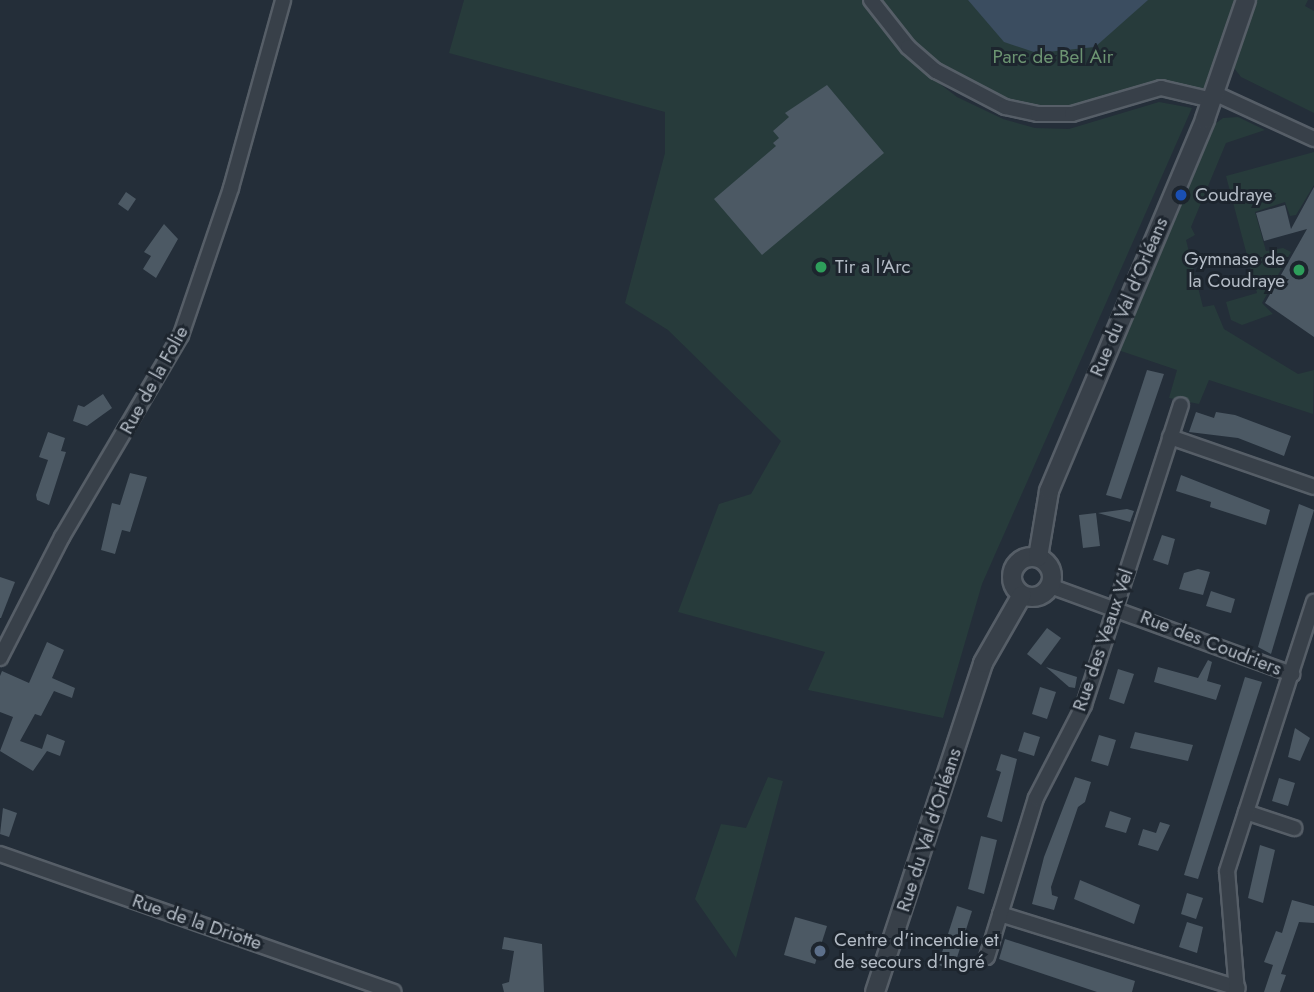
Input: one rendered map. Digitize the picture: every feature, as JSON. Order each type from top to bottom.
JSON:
[{"type":"street","name":"Rue de la Folie","points":[[0,658],[62,537],[181,335],[230,188],[283,0]]},
{"type":"street","points":[[871,0],[908,47],[936,71],[1005,107],[1038,114],[1072,114],[1161,88],[1213,96],[1314,139]]},
{"type":"street","name":"Rue du Val d'Orléans","points":[[1038,558],[1049,491],[1213,96],[1246,0]]},
{"type":"street","name":"Rue des Veaux Vel","points":[[987,957],[1036,798],[1084,705],[1181,405]]},
{"type":"street","points":[[1170,437],[1314,486]]},
{"type":"street","points":[[1038,558],[1049,566],[1050,586],[1038,596],[1023,595],[1013,585],[1012,572],[1019,561],[1038,558]]},
{"type":"street","name":"Rue des Coudriers","points":[[1050,586],[1292,674]]},
{"type":"street","name":"Rue du Val d'Orléans","points":[[875,992],[983,663],[1023,595]]},
{"type":"street","points":[[1000,914],[1237,990],[1227,871],[1314,602]]},
{"type":"street","points":[[1246,812],[1294,828]]},
{"type":"street","name":"Rue de la Driotte","points":[[0,854],[393,992]]},
{"type":"green space","points":[[464,0],[862,0],[927,74],[957,97],[1003,119],[1035,128],[1069,129],[1159,102],[1192,108],[982,584],[943,718],[808,690],[825,652],[678,612],[719,504],[751,494],[781,441],[668,330],[625,303],[665,153],[665,112],[449,53]]},
{"type":"green space","name":"Parc de Bel Air","points":[[871,0],[1236,0],[1203,96],[1176,88],[1105,106],[1038,114],[951,82]]},
{"type":"green space","points":[[1253,0],[1308,0],[1305,6],[1314,11],[1314,113],[1241,77],[1234,68]]},
{"type":"green space","points":[[1238,117],[1265,130],[1226,143],[1191,227],[1195,235],[1186,240],[1203,307],[1214,305],[1224,329],[1298,374],[1314,370],[1313,414],[1209,380],[1199,404],[1169,398],[1177,370],[1115,349],[1208,129],[1223,118]]},
{"type":"green space","points":[[1314,152],[1314,185],[1296,215],[1290,216],[1285,202],[1255,212],[1266,251],[1283,248],[1291,252],[1262,303],[1273,314],[1242,325],[1231,320],[1226,302],[1257,293],[1226,176]]},
{"type":"green space","points":[[768,777],[783,781],[736,958],[695,899],[721,824],[746,828]]},
{"type":"water","points":[[968,0],[1148,0],[1095,47],[1037,53],[1004,42]]},
{"type":"building","points":[[827,85],[884,153],[762,255],[714,199],[776,146],[773,143],[779,138],[773,131],[789,117],[785,113]]},
{"type":"building","name":"Gymnase de la Coudraye","points":[[1314,187],[1314,337],[1265,303],[1307,229],[1264,241],[1256,213],[1285,205],[1291,229]]},
{"type":"building","points":[[126,192],[136,199],[128,211],[118,204]]},
{"type":"building","points":[[164,224],[178,239],[156,278],[143,269],[151,256],[144,252]]},
{"type":"building","points":[[1147,370],[1164,374],[1121,499],[1106,495]]},
{"type":"building","points":[[103,394],[112,408],[87,426],[73,421],[78,405],[84,407]]},
{"type":"building","points":[[1196,412],[1214,418],[1216,412],[1235,415],[1291,436],[1284,456],[1238,438],[1189,432]]},
{"type":"building","points":[[48,432],[65,438],[61,451],[66,452],[49,505],[37,500],[36,495],[48,460],[39,457]]},
{"type":"building","points":[[130,473],[147,477],[130,532],[122,530],[115,554],[101,550],[112,503],[120,505]]},
{"type":"building","points":[[1181,475],[1270,510],[1266,525],[1210,507],[1211,502],[1176,491]]},
{"type":"building","points":[[1299,504],[1314,510],[1271,654],[1258,647]]},
{"type":"building","points":[[1127,509],[1134,511],[1130,522],[1098,513]]},
{"type":"building","points":[[1096,513],[1100,546],[1083,548],[1079,515]]},
{"type":"building","points":[[1162,535],[1175,539],[1168,565],[1153,560]]},
{"type":"building","points":[[1198,569],[1210,572],[1203,595],[1179,589],[1184,573]]},
{"type":"building","points":[[0,577],[15,582],[1,618],[0,618]]},
{"type":"building","points":[[1211,591],[1235,599],[1231,613],[1206,606]]},
{"type":"building","points":[[1047,628],[1061,638],[1041,665],[1027,654]]},
{"type":"building","points":[[47,642],[64,650],[52,678],[75,688],[72,698],[54,691],[41,716],[35,714],[20,741],[42,749],[47,734],[65,741],[60,756],[47,751],[33,771],[0,751],[13,717],[0,712],[0,676],[2,671],[29,683]]},
{"type":"building","points":[[1208,660],[1212,662],[1207,681],[1221,685],[1216,700],[1154,682],[1158,667],[1198,678]]},
{"type":"building","points":[[1046,667],[1077,677],[1075,688],[1069,687]]},
{"type":"building","points":[[1118,669],[1134,674],[1124,704],[1109,699]]},
{"type":"building","points":[[1245,677],[1262,682],[1198,879],[1184,875]]},
{"type":"building","points":[[1040,687],[1056,692],[1047,719],[1032,714]]},
{"type":"building","points":[[1295,728],[1310,738],[1300,761],[1288,757]]},
{"type":"building","points":[[1024,732],[1040,737],[1034,756],[1018,751]]},
{"type":"building","points":[[1135,732],[1193,745],[1188,761],[1130,748]]},
{"type":"building","points":[[1099,735],[1116,740],[1108,766],[1091,761]]},
{"type":"building","points":[[1001,754],[1017,759],[1002,822],[987,817],[1001,772],[996,770]]},
{"type":"building","points":[[1075,777],[1091,782],[1085,802],[1078,807],[1051,887],[1052,895],[1058,897],[1054,910],[1032,904],[1044,857]]},
{"type":"building","points":[[1279,778],[1295,783],[1288,806],[1272,801]]},
{"type":"building","points":[[3,808],[17,813],[9,837],[0,834]]},
{"type":"building","points":[[1110,811],[1131,818],[1126,833],[1105,827]]},
{"type":"building","points":[[1160,822],[1170,825],[1158,851],[1138,845],[1143,829],[1156,833]]},
{"type":"building","points":[[981,836],[997,840],[984,894],[968,889]]},
{"type":"building","points":[[1260,845],[1275,850],[1263,903],[1248,898]]},
{"type":"building","points":[[1080,880],[1140,905],[1134,924],[1074,899]]},
{"type":"building","points":[[1187,893],[1203,898],[1196,919],[1181,914]]},
{"type":"building","points":[[1292,900],[1314,906],[1314,923],[1299,922],[1281,974],[1286,975],[1280,992],[1264,992],[1273,965],[1264,962],[1276,931],[1282,933]]},
{"type":"building","points":[[957,906],[972,911],[953,970],[938,965]]},
{"type":"building","points":[[795,917],[827,926],[815,964],[784,955]]},
{"type":"building","points":[[1187,922],[1203,927],[1197,953],[1179,947]]},
{"type":"building","points":[[504,937],[542,944],[544,992],[504,992],[502,984],[509,982],[514,951],[502,949]]},
{"type":"building","points":[[1005,939],[1135,981],[1132,992],[1097,992],[999,959]]},
{"type":"place","name":"Coudraye","points":[[1181,195]]},
{"type":"place","name":"Tir a l'Arc","points":[[821,267]]},
{"type":"place","name":"Gymnase de la Coudraye","points":[[1299,270]]},
{"type":"place","name":"Centre d'incendie et de secours d'Ingré","points":[[820,951]]}]
